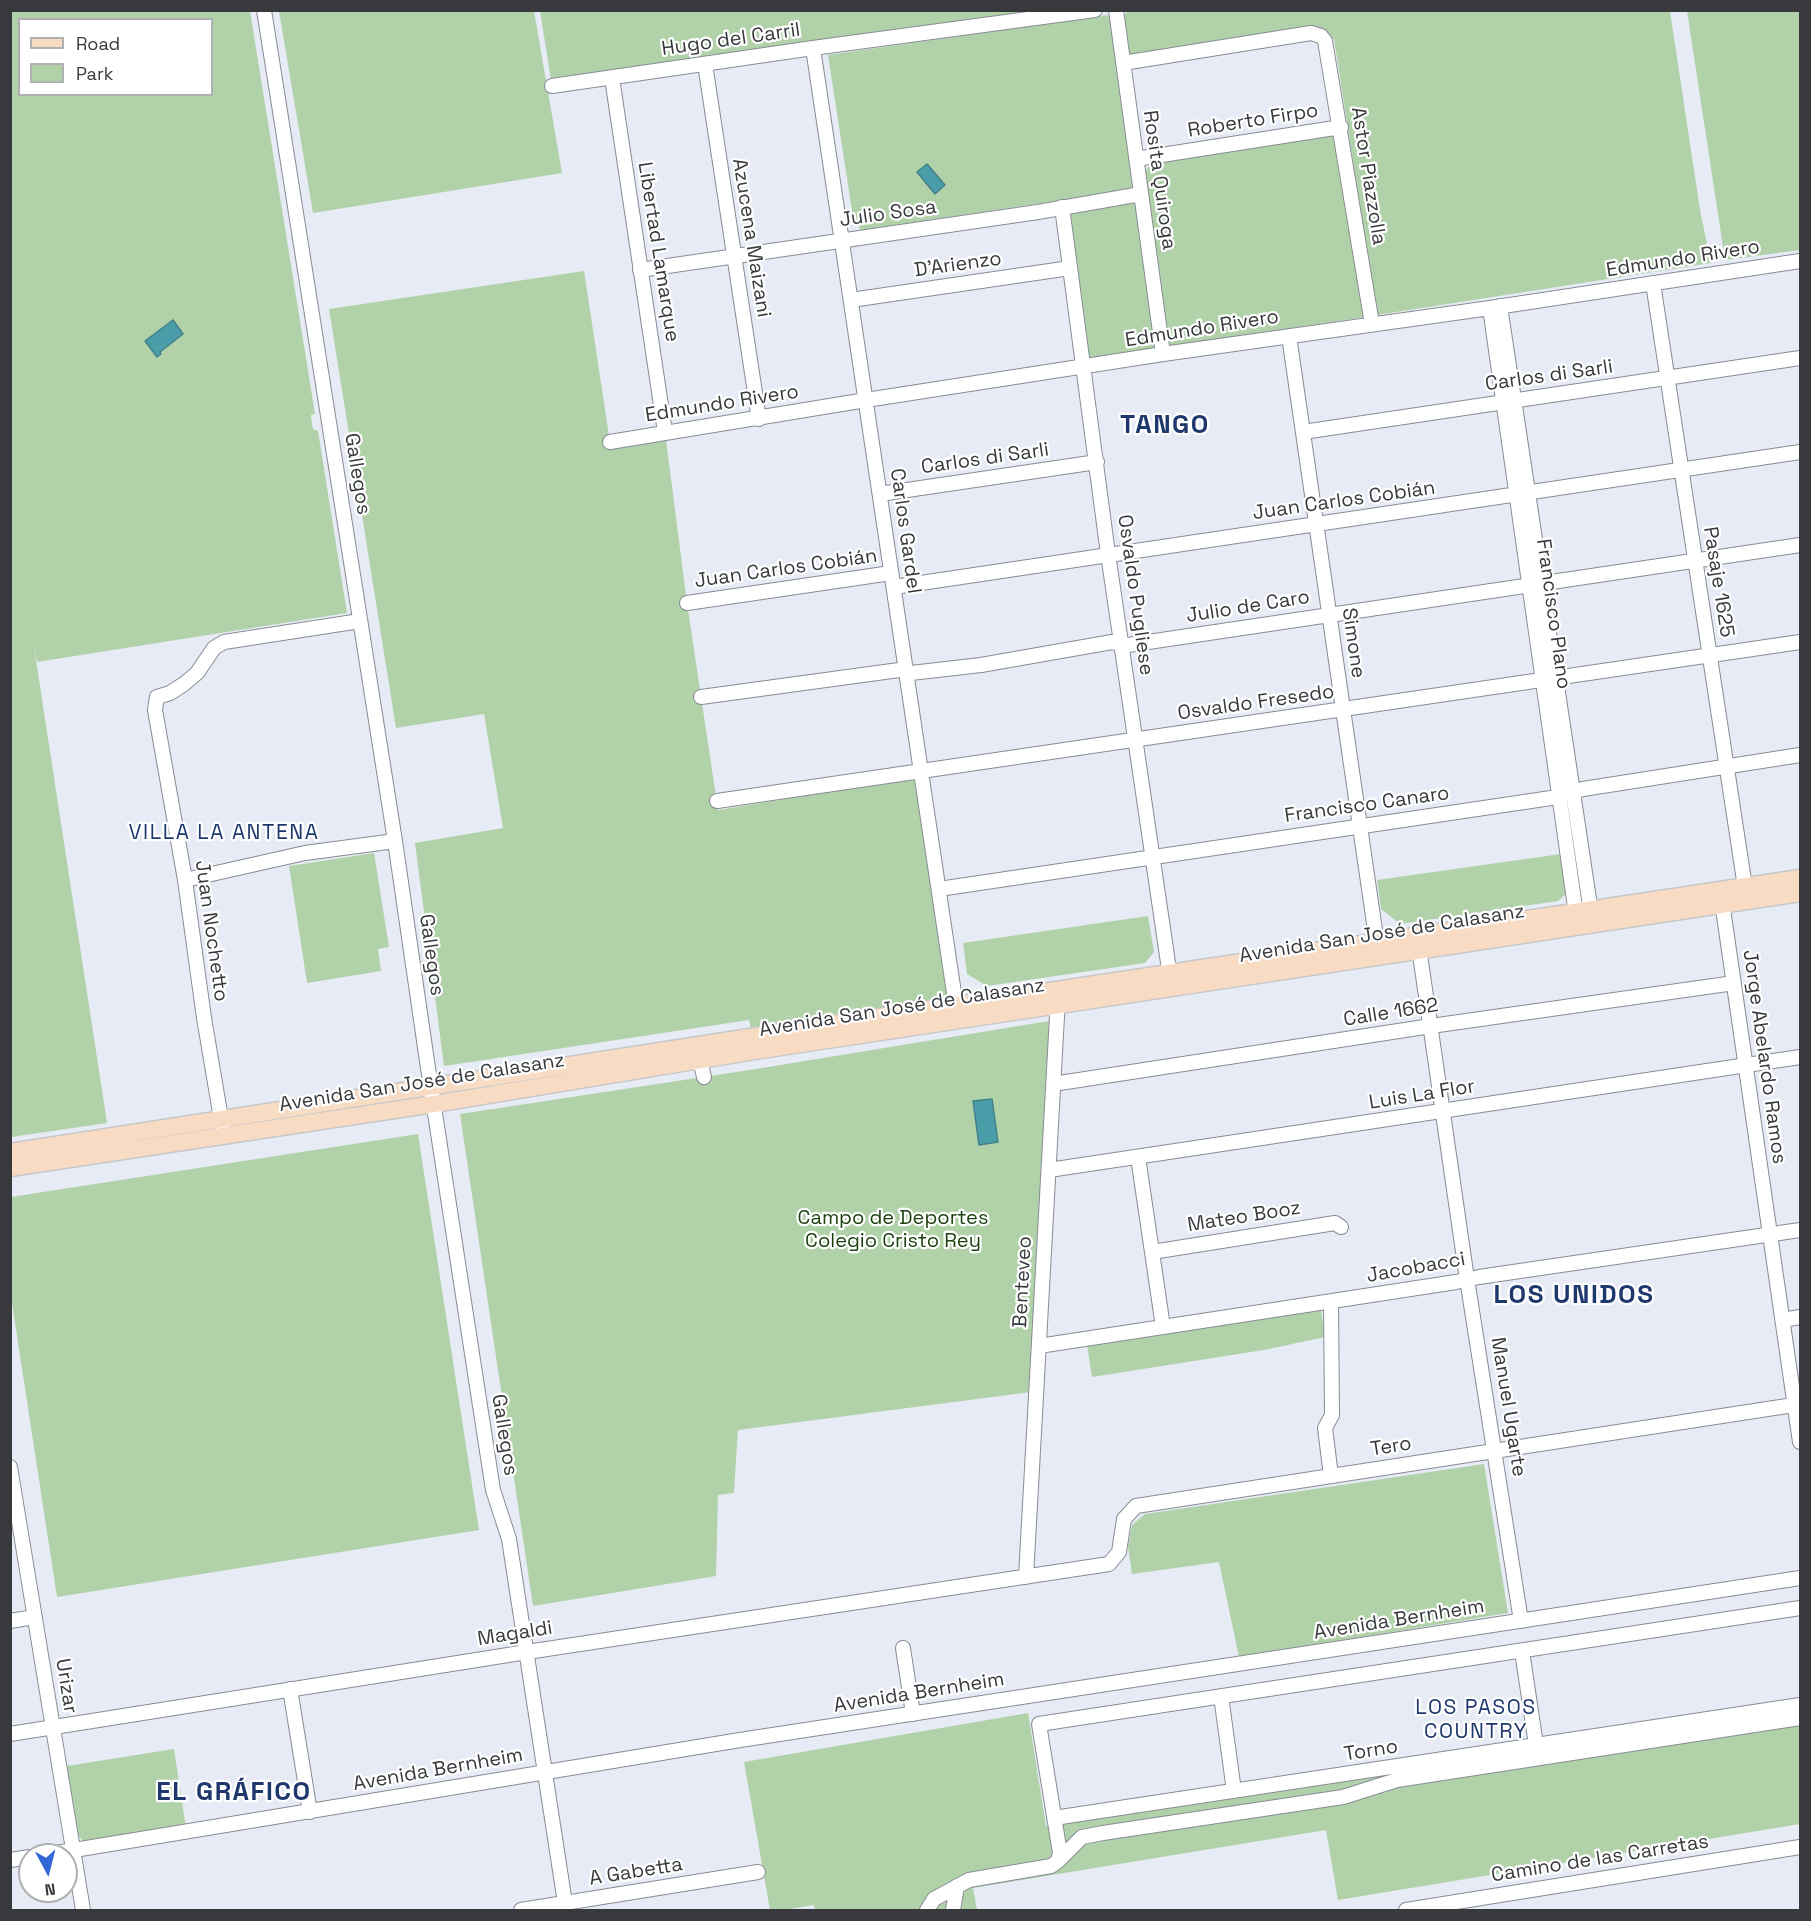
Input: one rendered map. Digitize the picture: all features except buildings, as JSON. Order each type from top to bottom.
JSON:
[{"type":"main road","name":"Avenida San José de Calasanz","points":[[1721,897],[1744,887],[1800,878]]},
{"type":"main road","name":"Avenida San José de Calasanz","points":[[10,1168],[431,1087],[957,1012],[1721,897],[1800,893]]},
{"type":"main road","name":"Avenida San José de Calasanz","points":[[10,1152],[434,1104],[700,1060],[957,1012]]},
{"type":"street","name":"Gallegos","points":[[264,10],[395,841],[493,1490],[509,1539],[565,1903]]},
{"type":"street","name":"Hugo del Carril","points":[[552,86],[1095,10]]},
{"type":"street","name":"Rosita Quiroga","points":[[1116,10],[1162,354]]},
{"type":"street","name":"Astor Piazzolla","points":[[1123,63],[1311,33],[1321,36],[1327,45],[1372,324]]},
{"type":"street","name":"Carlos Gardel","points":[[813,48],[957,1012]]},
{"type":"street","name":"Azucena Maizani","points":[[705,64],[759,419]]},
{"type":"street","name":"Libertad Lamarque","points":[[612,78],[665,432]]},
{"type":"street","name":"Roberto Firpo","points":[[1136,159],[1341,127]]},
{"type":"street","name":"Julio Sosa","points":[[640,270],[1141,194]]},
{"type":"street","name":"Osvaldo Pugliese","points":[[1062,207],[1108,554],[1171,980]]},
{"type":"street","name":"Edmundo Rivero","points":[[610,442],[1162,354],[1800,261]]},
{"type":"street","name":"D'Arienzo","points":[[851,300],[1070,268]]},
{"type":"street","name":"Pasaje 1625","points":[[1653,283],[1744,887]]},
{"type":"street","name":"Francisco Plano","points":[[1495,307],[1550,680],[1573,792],[1585,918]]},
{"type":"street","name":"Simone","points":[[1289,336],[1378,949]]},
{"type":"street","name":"Carlos di Sarli","points":[[1303,432],[1800,358]]},
{"type":"street","name":"Juan Carlos Cobián","points":[[894,587],[1800,452]]},
{"type":"street","name":"Carlos di Sarli","points":[[880,494],[1097,462]]},
{"type":"street","name":"Julio de Caro","points":[[701,697],[899,670],[912,673],[981,664],[1112,642],[1128,645],[1800,545]]},
{"type":"street","name":"Juan Carlos Cobián","points":[[687,603],[891,573]]},
{"type":"street","name":"Juan Nochetto","points":[[222,1128],[197,975],[185,880],[155,710],[157,697],[170,693],[184,684],[197,673],[214,648],[224,642],[360,621]]},
{"type":"street","name":"Osvaldo Fresedo","points":[[717,801],[1800,642]]},
{"type":"street","name":"Francisco Plano","points":[[1550,680],[1559,796],[1585,918]]},
{"type":"street","name":"Francisco Canaro","points":[[939,889],[1559,796],[1800,756]]},
{"type":"street","points":[[185,880],[305,853],[395,841]]},
{"type":"street","name":"Jorge Abelardo Ramos","points":[[1721,897],[1783,1320],[1798,1404],[1800,1442]]},
{"type":"street","name":"Manuel Ugarte","points":[[1419,943],[1467,1280],[1521,1621]]},
{"type":"street","name":"Calle 1662","points":[[1053,1084],[1431,1026],[1734,983]]},
{"type":"street","name":"Benteveo","points":[[1026,1577],[1058,997]]},
{"type":"street","name":"Luis La Flor","points":[[1049,1170],[1800,1057]]},
{"type":"street","points":[[700,1060],[704,1077]]},
{"type":"street","points":[[1138,1157],[1163,1327]]},
{"type":"street","name":"Mateo Booz","points":[[1152,1252],[1335,1223],[1341,1227]]},
{"type":"street","name":"Jacobacci","points":[[1039,1346],[1800,1230]]},
{"type":"street","points":[[1331,1301],[1332,1415],[1325,1428],[1331,1476]]},
{"type":"street","points":[[1783,1320],[1800,1317]]},
{"type":"street","name":"Tero","points":[[1026,1577],[1109,1564],[1119,1552],[1124,1519],[1136,1506],[1798,1404]]},
{"type":"street","name":"Urizar","points":[[10,1467],[72,1843]]},
{"type":"street","name":"Magaldi","points":[[10,1734],[527,1652],[1026,1577]]},
{"type":"street","name":"Avenida Bernheim","points":[[78,1850],[545,1772],[1800,1578]]},
{"type":"street","points":[[1058,1861],[1060,1853],[1039,1724],[1800,1608]]},
{"type":"street","points":[[10,1621],[35,1617]]},
{"type":"street","points":[[903,1648],[913,1714]]},
{"type":"street","points":[[1522,1651],[1536,1745]]},
{"type":"street","points":[[290,1689],[310,1812]]},
{"type":"street","points":[[1221,1696],[1234,1791]]},
{"type":"street","name":"Torno","points":[[1054,1818],[1800,1705]]},
{"type":"street","points":[[927,1911],[934,1899],[969,1880],[1051,1866],[1082,1837],[1343,1797],[1397,1780],[1800,1718]]},
{"type":"street","name":"Camino de las Carretas","points":[[1406,1911],[1800,1847]]},
{"type":"street","name":"A Gabetta","points":[[520,1911],[758,1872]]},
{"type":"street","name":"Urizar","points":[[78,1881],[83,1911]]},
{"type":"street","points":[[952,1911],[957,1886]]},
{"type":"green space","points":[[1131,10],[1670,11],[1700,210],[1711,263],[1377,315],[1334,39],[1328,39],[1323,33],[1133,57],[1128,54],[1124,16]]},
{"type":"green space","points":[[11,11],[250,11],[315,414],[311,415],[312,423],[313,429],[318,431],[347,613],[37,662],[34,647],[107,1123],[11,1137]]},
{"type":"green space","points":[[279,11],[534,11],[562,173],[313,213]]},
{"type":"green space","points":[[540,11],[1095,11],[552,86]]},
{"type":"green space","points":[[1687,11],[1800,11],[1800,250],[1725,260]]},
{"type":"green space","points":[[1107,15],[1111,20],[1135,185],[1130,190],[861,230],[853,217],[828,55]]},
{"type":"green space","points":[[1335,134],[1366,317],[1170,346],[1167,344],[1144,174],[1150,164]]},
{"type":"green space","points":[[1136,200],[1156,346],[1155,349],[1091,360],[1088,357],[1069,214],[1073,209]]},
{"type":"green space","points":[[584,271],[610,442],[665,432],[687,603],[718,810],[914,778],[947,992],[938,1000],[751,1028],[749,1020],[444,1066],[415,843],[503,828],[484,714],[396,728],[329,309]]},
{"type":"green space","points":[[374,853],[389,947],[378,949],[381,971],[307,983],[289,866]]},
{"type":"green space","points":[[1561,854],[1567,893],[1558,901],[1400,924],[1381,909],[1377,880]]},
{"type":"green space","points":[[1148,916],[1154,952],[1145,963],[987,986],[967,974],[963,943]]},
{"type":"green space","name":"Campo de Deportes Colegio Cristo Rey","points":[[1049,1021],[1031,1392],[738,1430],[734,1493],[718,1495],[716,1576],[533,1606],[460,1114]]},
{"type":"green space","points":[[418,1134],[479,1530],[57,1597],[11,1297],[11,1197]]},
{"type":"green space","points":[[1321,1310],[1325,1337],[1264,1350],[1092,1377],[1087,1345]]},
{"type":"green space","points":[[1484,1464],[1508,1613],[1239,1657],[1219,1562],[1132,1574],[1128,1547],[1132,1525],[1145,1514]]},
{"type":"green space","points":[[1800,1712],[1800,1824],[1338,1900],[1326,1830],[973,1888],[977,1910],[815,1910],[814,1905],[770,1910],[744,1762],[1028,1713],[1046,1826]]},
{"type":"green space","points":[[174,1749],[186,1828],[85,1842],[80,1838],[77,1833],[67,1766]]},
{"type":"water","points":[[927,164],[945,185],[935,194],[917,172]]},
{"type":"water","points":[[173,320],[183,334],[157,357],[145,341]]},
{"type":"water","points":[[992,1099],[998,1142],[979,1145],[973,1101]]},
{"type":"district","name":"TANGO","points":[[1165,426]]},
{"type":"district","name":"VILLA LA ANTENA","points":[[224,833]]},
{"type":"district","name":"LOS UNIDOS","points":[[1574,1296]]},
{"type":"district","name":"LOS PASOS COUNTRY","points":[[1476,1720]]},
{"type":"district","name":"EL GRÁFICO","points":[[234,1793]]}]
